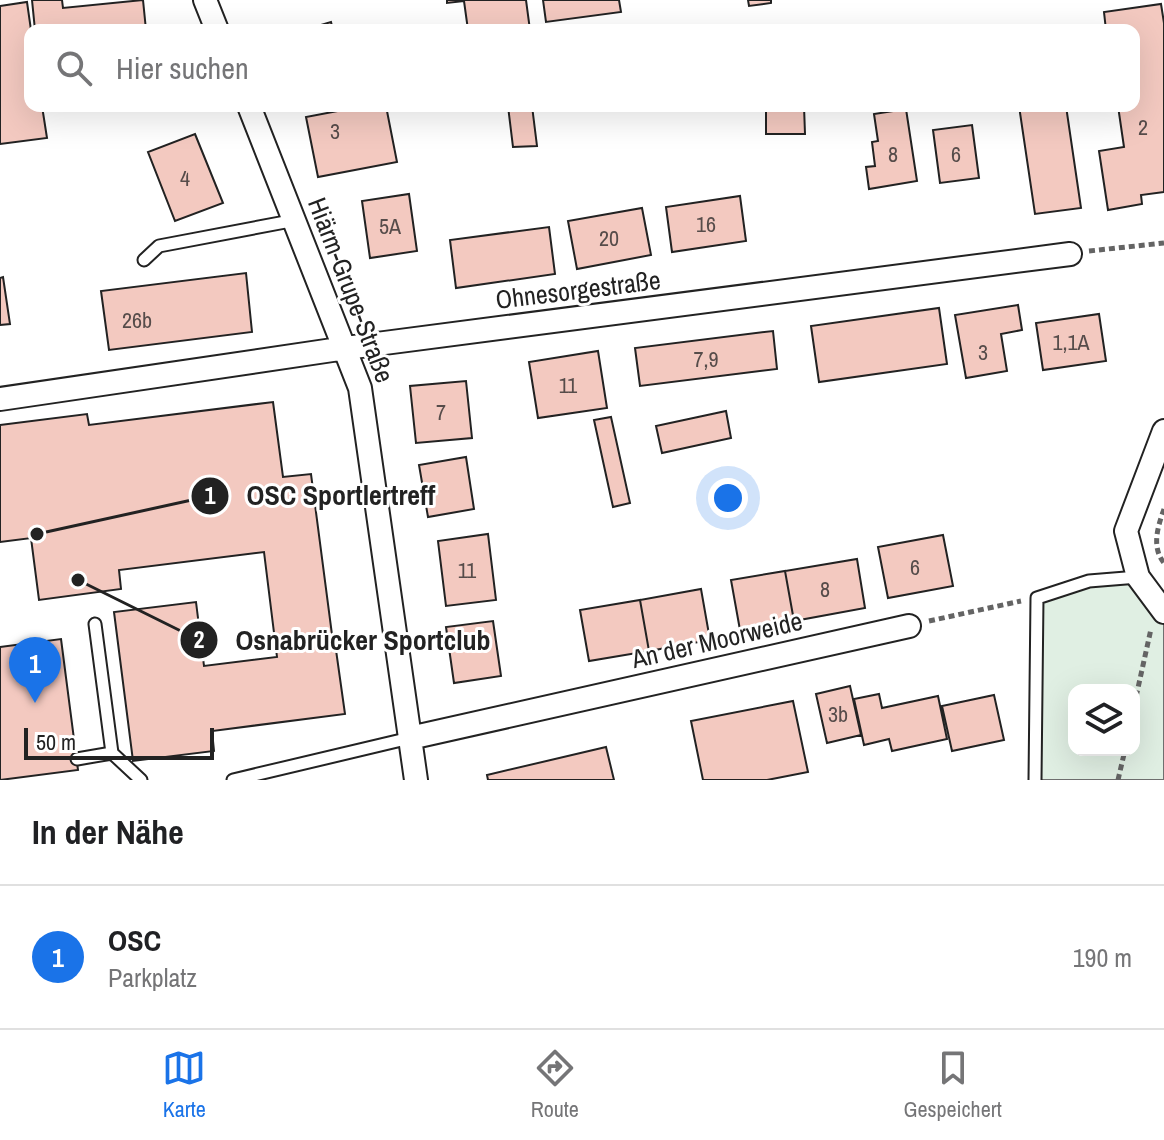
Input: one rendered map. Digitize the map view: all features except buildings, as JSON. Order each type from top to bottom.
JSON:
[{"type":"street","points":[[205,0],[215,24]]},
{"type":"street","name":"Hiärm-Grupe-Straße","points":[[251,112],[360,388],[416,780]]},
{"type":"street","name":"Ohnesorgestraße","points":[[0,399],[346,348],[1070,254]]},
{"type":"street","points":[[1160,608],[1138,577],[1126,531],[1164,431]]},
{"type":"street","name":"An der Moorweide","points":[[410,738],[909,626]]},
{"type":"lane","points":[[144,260],[159,246],[296,220]]},
{"type":"lane","points":[[1035,780],[1037,598],[1089,581],[1138,577]]},
{"type":"lane","points":[[95,624],[112,753],[141,780]]},
{"type":"lane","points":[[233,780],[410,738]]},
{"type":"lane","points":[[77,759],[112,753]]},
{"type":"path","points":[[1070,254],[1164,243]]},
{"type":"path","points":[[1164,509],[1156,532],[1159,557],[1164,563]]},
{"type":"path","points":[[909,626],[1037,598]]},
{"type":"path","points":[[1140,684],[1160,608]]},
{"type":"path","points":[[1118,780],[1124,756]]},
{"type":"green space","points":[[1138,577],[1164,612],[1164,780],[1035,780],[1037,598],[1089,581]]},
{"type":"place","name":"OSC Sportlertreff","points":[[37,534]]},
{"type":"place","name":"Osnabrücker Sportclub","points":[[78,580]]},
{"type":"place","name":"OSC","points":[[35,703]]}]
